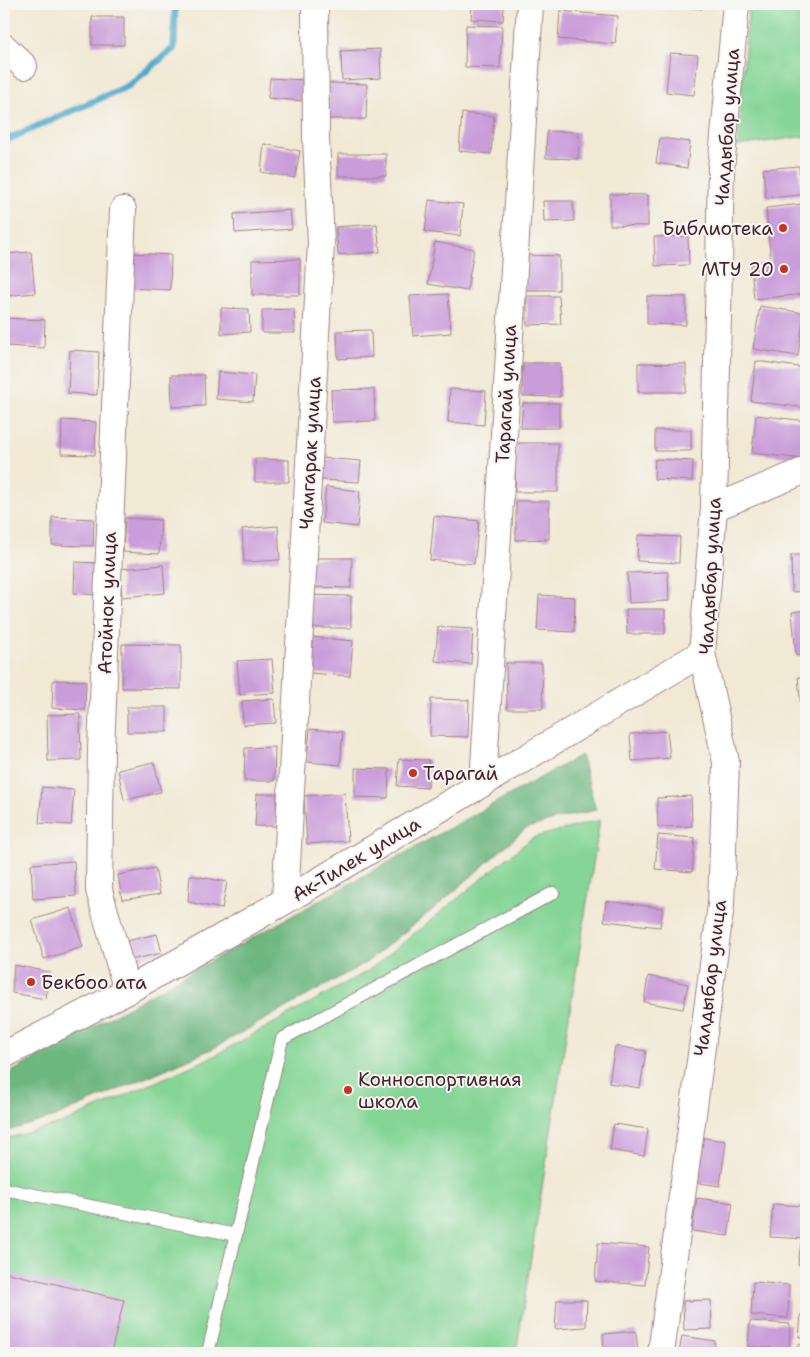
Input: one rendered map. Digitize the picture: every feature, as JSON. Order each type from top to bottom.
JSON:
[{"type":"street","name":"Чамгарак улица","points":[[285,901],[321,244],[316,138],[315,4]]},
{"type":"street","name":"Тарагай улица","points":[[483,784],[530,4]]},
{"type":"street","name":"Чалдыбар улица","points":[[661,1353],[720,906],[726,762],[702,653],[714,508],[721,168],[736,4]]},
{"type":"street","points":[[4,47],[24,66]]},
{"type":"street","name":"Атойнок улица","points":[[123,210],[101,750],[99,890],[127,991]]},
{"type":"street","points":[[714,508],[806,470]]},
{"type":"street","name":"Ак-Тилек улица","points":[[4,1055],[127,991],[285,901],[702,653]]},
{"type":"lane","points":[[208,1353],[282,1039],[554,893]]},
{"type":"lane","points":[[4,1189],[236,1235]]},
{"type":"green space","points":[[749,4],[806,4],[806,136],[737,146]]},
{"type":"green space","points":[[581,755],[596,810],[525,829],[442,902],[367,962],[214,1048],[55,1117],[4,1132],[4,1076]]},
{"type":"green space","name":"Конноспортивная школа","points":[[600,820],[516,1353],[4,1353],[4,1139],[61,1124],[214,1056],[368,971],[532,838]]},
{"type":"building","points":[[472,4],[504,4],[503,21],[471,19]]},
{"type":"building","points":[[668,4],[702,4],[702,9]]},
{"type":"building","points":[[560,11],[618,16],[615,44],[558,39]]},
{"type":"building","points":[[92,17],[124,17],[124,45],[92,45]]},
{"type":"building","points":[[466,25],[502,26],[500,68],[465,67]]},
{"type":"building","points":[[380,49],[381,78],[342,80],[341,51]]},
{"type":"building","points":[[670,53],[698,55],[694,95],[666,92]]},
{"type":"building","points":[[270,78],[305,80],[304,101],[268,98]]},
{"type":"building","points":[[329,83],[367,84],[366,119],[329,119]]},
{"type":"building","points":[[462,113],[494,116],[491,154],[459,151]]},
{"type":"building","points":[[547,131],[579,132],[578,159],[546,158]]},
{"type":"building","points":[[660,138],[690,142],[687,168],[656,163]]},
{"type":"building","points":[[264,144],[300,151],[295,178],[261,172]]},
{"type":"building","points":[[338,154],[386,154],[386,176],[338,176]]},
{"type":"building","points":[[799,166],[801,195],[766,198],[763,169]]},
{"type":"building","points":[[610,194],[648,195],[648,226],[610,225]]},
{"type":"building","points":[[429,200],[463,204],[460,236],[425,232]]},
{"type":"building","points":[[543,201],[573,201],[574,221],[544,222]]},
{"type":"building","points":[[802,204],[806,248],[806,294],[754,299],[751,265],[771,264],[766,208]]},
{"type":"building","points":[[290,210],[292,229],[235,233],[234,214]]},
{"type":"building","points":[[377,224],[380,252],[338,255],[336,227]]},
{"type":"building","points":[[688,236],[689,265],[655,266],[654,237]]},
{"type":"building","points":[[435,242],[474,249],[467,291],[428,284]]},
{"type":"building","points":[[31,252],[35,293],[5,296],[4,254]]},
{"type":"building","points":[[129,253],[171,255],[170,290],[128,288]]},
{"type":"building","points":[[525,255],[559,256],[559,290],[525,290]]},
{"type":"building","points":[[300,259],[300,295],[252,295],[252,260]]},
{"type":"building","points":[[448,294],[451,333],[413,336],[410,296]]},
{"type":"building","points":[[527,296],[559,296],[561,324],[527,325]]},
{"type":"building","points":[[647,296],[686,297],[686,325],[647,324]]},
{"type":"building","points":[[760,306],[804,313],[798,356],[753,349]]},
{"type":"building","points":[[221,308],[249,309],[250,332],[221,334]]},
{"type":"building","points":[[294,309],[295,333],[262,333],[262,310]]},
{"type":"building","points":[[4,318],[45,320],[44,348],[4,346]]},
{"type":"building","points":[[371,330],[372,357],[338,359],[337,331]]},
{"type":"building","points":[[70,350],[99,352],[97,395],[68,393]]},
{"type":"building","points":[[756,361],[806,368],[806,408],[751,401]]},
{"type":"building","points":[[523,363],[560,363],[560,397],[522,396]]},
{"type":"building","points":[[638,363],[686,364],[686,392],[638,392]]},
{"type":"building","points":[[218,372],[255,375],[253,402],[216,399]]},
{"type":"building","points":[[171,375],[204,375],[205,406],[172,407]]},
{"type":"building","points":[[374,389],[375,421],[332,422],[331,390]]},
{"type":"building","points":[[450,389],[486,391],[484,425],[448,422]]},
{"type":"building","points":[[523,403],[559,403],[559,428],[521,428]]},
{"type":"building","points":[[756,415],[806,421],[803,459],[752,453]]},
{"type":"building","points":[[62,420],[96,422],[95,455],[61,454]]},
{"type":"building","points":[[655,430],[691,430],[691,451],[655,451]]},
{"type":"building","points":[[516,443],[558,443],[558,492],[515,492]]},
{"type":"building","points":[[322,458],[361,461],[359,482],[321,480]]},
{"type":"building","points":[[255,459],[289,460],[289,482],[255,482]]},
{"type":"building","points":[[655,459],[693,461],[692,481],[654,479]]},
{"type":"building","points":[[326,487],[360,491],[357,527],[322,523]]},
{"type":"building","points":[[516,501],[549,501],[549,539],[516,540]]},
{"type":"building","points":[[434,516],[479,521],[474,564],[430,560]]},
{"type":"building","points":[[52,517],[94,519],[93,546],[52,545]]},
{"type":"building","points":[[125,518],[161,520],[159,554],[123,552]]},
{"type":"building","points":[[278,526],[280,560],[244,562],[242,529]]},
{"type":"building","points":[[638,535],[680,537],[679,563],[637,561]]},
{"type":"building","points":[[791,555],[806,555],[806,591],[792,592]]},
{"type":"building","points":[[311,558],[352,558],[351,588],[310,587]]},
{"type":"building","points":[[75,562],[97,563],[95,595],[74,593]]},
{"type":"building","points":[[163,565],[165,593],[122,597],[120,569]]},
{"type":"building","points":[[668,572],[669,601],[629,603],[627,573]]},
{"type":"building","points":[[304,595],[351,596],[351,628],[304,628]]},
{"type":"building","points":[[539,595],[575,597],[574,632],[537,630]]},
{"type":"building","points":[[626,609],[665,609],[665,634],[627,634]]},
{"type":"building","points":[[806,610],[806,655],[796,656],[792,612]]},
{"type":"building","points":[[438,627],[473,629],[471,664],[435,661]]},
{"type":"building","points":[[312,637],[353,641],[350,676],[309,673]]},
{"type":"building","points":[[122,644],[181,645],[181,689],[122,688]]},
{"type":"building","points":[[272,659],[275,693],[240,695],[237,661]]},
{"type":"building","points":[[506,663],[542,663],[543,709],[507,709]]},
{"type":"building","points":[[798,677],[806,677],[806,707],[801,708]]},
{"type":"building","points":[[53,680],[86,681],[85,710],[52,708]]},
{"type":"building","points":[[274,699],[276,723],[243,725],[242,701]]},
{"type":"building","points":[[431,699],[469,700],[468,737],[430,736]]},
{"type":"building","points":[[127,707],[167,707],[167,732],[127,732]]},
{"type":"building","points":[[80,714],[81,760],[48,761],[47,715]]},
{"type":"building","points":[[310,729],[343,732],[340,765],[307,762]]},
{"type":"building","points":[[667,731],[670,758],[632,761],[630,734]]},
{"type":"building","points":[[275,747],[274,781],[244,781],[245,748]]},
{"type":"building","name":"Тарагай","points":[[399,759],[429,760],[428,788],[397,786]]},
{"type":"building","points":[[154,762],[161,792],[124,800],[118,770]]},
{"type":"building","points":[[355,768],[389,769],[388,798],[355,797]]},
{"type":"building","points":[[42,787],[74,790],[71,825],[39,823]]},
{"type":"building","points":[[345,793],[348,841],[307,844],[304,796]]},
{"type":"building","points":[[257,794],[277,794],[276,826],[255,826]]},
{"type":"building","points":[[691,796],[692,826],[658,827],[657,798]]},
{"type":"building","points":[[658,835],[695,838],[692,872],[655,869]]},
{"type":"building","points":[[74,861],[76,896],[33,899],[31,864]]},
{"type":"building","points":[[155,868],[160,894],[122,900],[118,875]]},
{"type":"building","points":[[190,875],[227,882],[222,909],[188,902]]},
{"type":"building","points":[[606,901],[663,908],[660,927],[604,921]]},
{"type":"building","points":[[71,908],[83,947],[44,959],[32,920]]},
{"type":"building","points":[[157,934],[162,953],[130,960],[126,941]]},
{"type":"building","name":"Бекбоо ата","points":[[14,965],[50,972],[46,999],[12,993]]},
{"type":"building","points":[[648,976],[688,984],[683,1009],[644,1002]]},
{"type":"building","points":[[615,1046],[646,1051],[640,1088],[609,1083]]},
{"type":"building","points":[[614,1124],[648,1129],[644,1156],[610,1150]]},
{"type":"building","points":[[699,1137],[726,1141],[720,1186],[693,1182]]},
{"type":"building","points":[[697,1198],[733,1203],[728,1236],[692,1231]]},
{"type":"building","points":[[773,1204],[806,1206],[806,1239],[770,1237]]},
{"type":"building","points":[[598,1243],[649,1247],[645,1285],[595,1281]]},
{"type":"building","points":[[801,1243],[806,1243],[806,1265],[798,1265]]},
{"type":"building","points":[[4,1272],[124,1300],[111,1353],[4,1353]]},
{"type":"building","points":[[753,1282],[789,1285],[788,1318],[751,1315]]},
{"type":"building","points":[[805,1291],[806,1311],[803,1311]]},
{"type":"building","points":[[557,1300],[587,1300],[586,1327],[555,1329]]},
{"type":"building","points":[[711,1300],[712,1329],[684,1330],[683,1301]]},
{"type":"building","points":[[801,1314],[806,1314],[806,1337],[799,1337]]},
{"type":"building","points":[[750,1321],[790,1324],[789,1349],[748,1347]]},
{"type":"building","points":[[636,1331],[638,1353],[604,1353],[603,1334]]},
{"type":"building","points":[[682,1336],[715,1341],[714,1353],[679,1353]]},
{"type":"building","points":[[798,1344],[806,1345],[806,1353],[798,1353]]},
{"type":"waterway","points":[[4,141],[128,86],[174,48],[175,4]]},
{"type":"place","name":"Библиотека","points":[[783,228]]},
{"type":"place","name":"МТУ 20","points":[[784,269]]},
{"type":"place","name":"Тарагай","points":[[413,773]]},
{"type":"place","name":"Бекбоо ата","points":[[31,982]]},
{"type":"place","name":"Конноспортивная школа","points":[[348,1090]]}]
